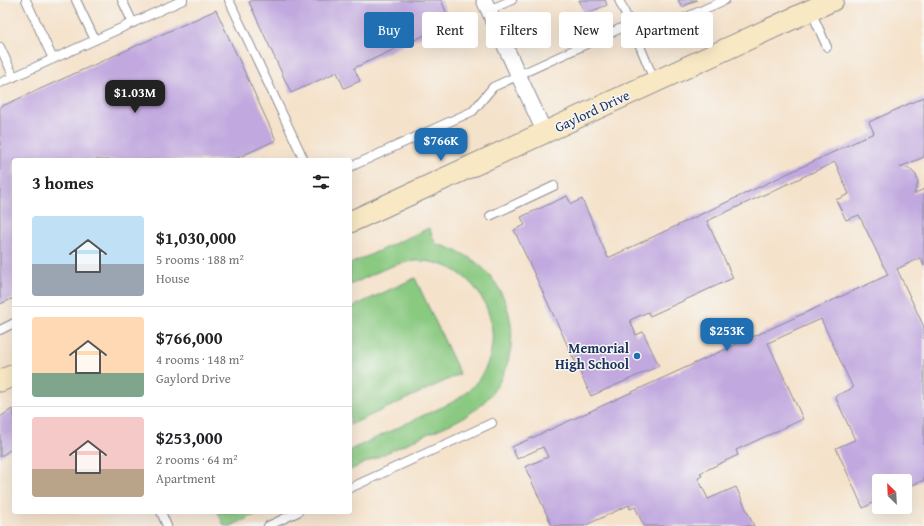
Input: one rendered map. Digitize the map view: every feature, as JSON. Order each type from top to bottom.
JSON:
[{"type":"street","name":"Gaylord Drive","points":[[352,221],[833,0]]},
{"type":"street","points":[[487,5],[546,133]]},
{"type":"street","points":[[0,381],[12,376]]},
{"type":"lane","points":[[26,0],[53,59]]},
{"type":"lane","points":[[76,0],[95,40]]},
{"type":"lane","points":[[122,0],[133,23]]},
{"type":"lane","points":[[0,83],[133,23],[169,3],[183,0]]},
{"type":"lane","points":[[229,0],[303,158]]},
{"type":"lane","points":[[487,5],[512,0]]},
{"type":"lane","points":[[619,0],[624,12]]},
{"type":"lane","points":[[698,12],[725,0]]},
{"type":"lane","points":[[810,10],[827,47]]},
{"type":"lane","points":[[352,166],[473,111],[493,87],[621,28]]},
{"type":"lane","points":[[0,47],[14,77]]},
{"type":"lane","points":[[641,48],[655,82]]},
{"type":"lane","points":[[490,216],[554,186]]},
{"type":"lane","points":[[0,330],[12,324]]},
{"type":"lane","points":[[352,487],[492,423]]},
{"type":"lane","points":[[162,514],[167,526]]},
{"type":"lane","points":[[268,526],[294,514]]},
{"type":"green space","points":[[429,228],[436,244],[459,252],[469,258],[479,265],[495,282],[506,304],[512,330],[509,357],[505,370],[499,383],[482,404],[463,418],[352,469],[352,449],[448,404],[469,390],[483,372],[491,352],[492,330],[487,310],[477,291],[463,276],[444,265],[412,261],[385,269],[352,284],[352,263]]},
{"type":"green space","points":[[415,278],[460,374],[352,424],[352,307]]},
{"type":"green space","points":[[219,514],[257,514],[231,526],[224,526]]},
{"type":"building","points":[[253,0],[441,0],[446,12],[422,12],[422,36],[414,40],[414,12],[364,12],[364,48],[397,48],[354,68],[360,81],[344,88],[337,72],[291,93],[249,2]]},
{"type":"building","points":[[579,0],[605,0],[607,5],[590,12],[584,12]]},
{"type":"building","points":[[678,0],[697,0],[682,7]]},
{"type":"building","points":[[216,10],[276,140],[237,158],[12,158],[12,299],[0,304],[0,107]]},
{"type":"building","name":"Memorial High School","points":[[924,97],[924,157],[900,167],[909,168],[916,175],[918,183],[914,194],[924,189],[924,266],[920,258],[897,269],[924,327],[924,480],[912,485],[912,474],[872,474],[872,504],[863,508],[836,448],[855,440],[835,396],[853,388],[821,319],[768,343],[803,419],[736,450],[738,455],[700,473],[702,476],[698,478],[708,499],[736,487],[754,526],[644,526],[635,507],[630,509],[629,505],[584,526],[552,526],[525,467],[548,457],[543,447],[517,459],[512,447],[888,275],[859,215],[846,220],[836,200],[849,194],[835,162],[707,221],[733,278],[650,316],[648,312],[630,320],[636,335],[643,332],[659,366],[591,396],[514,230],[525,225],[521,217],[567,196],[571,204],[582,199],[608,258],[874,133],[869,122]]},
{"type":"building","points":[[12,409],[12,448],[0,457],[0,417]]},
{"type":"place","name":"Memorial High School","points":[[637,356]]}]
